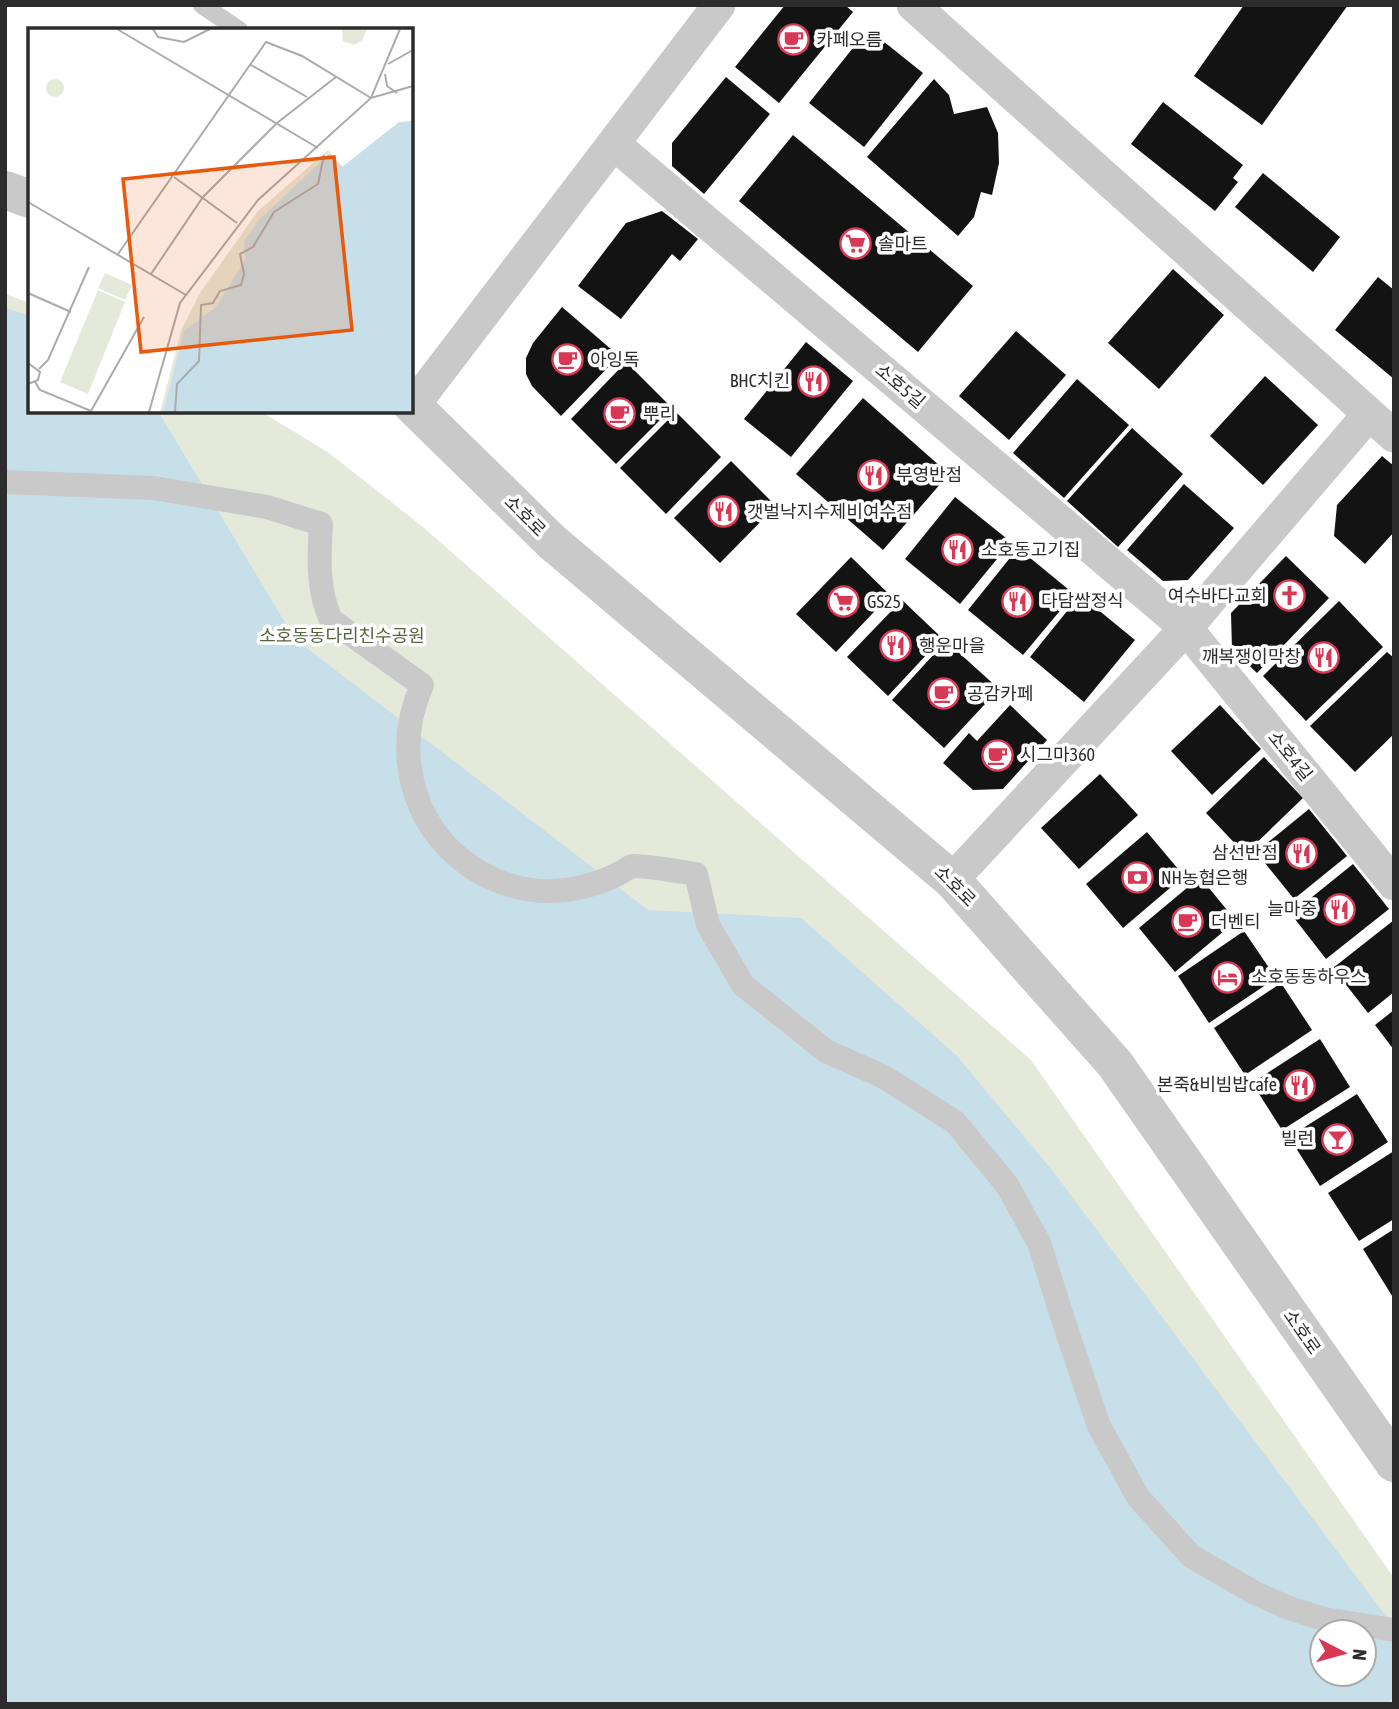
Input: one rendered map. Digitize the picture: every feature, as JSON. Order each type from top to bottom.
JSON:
[{"type":"street","points":[[413,404],[719,5]]},
{"type":"street","points":[[913,5],[1382,425],[1186,628],[952,880]]},
{"type":"street","name":"소호5길","points":[[614,145],[1186,628]]},
{"type":"street","points":[[5,190],[28,198]]},
{"type":"street","name":"소호로","points":[[413,406],[552,542],[952,880],[1115,1064],[1394,1463]]},
{"type":"street","points":[[5,482],[154,488],[267,507],[321,524],[320,580],[331,620],[422,685],[409,722],[408,763],[414,789],[425,816],[454,855],[498,882],[535,890],[560,891],[579,888],[633,866],[696,874],[708,925],[743,985],[826,1051],[884,1077],[955,1122],[1007,1185],[1039,1243],[1099,1426],[1138,1497],[1191,1556],[1255,1593],[1289,1608],[1324,1619],[1394,1630]]},
{"type":"street","name":"소호4길","points":[[1186,628],[1394,884]]},
{"type":"lane","points":[[201,5],[236,28]]},
{"type":"green space","name":"소호동동다리친수공원","points":[[5,294],[28,302],[28,413],[263,413],[329,453],[423,527],[1031,1060],[1394,1578],[1394,1704],[1207,1704],[5,576]]},
{"type":"water","points":[[5,308],[28,315],[28,413],[159,413],[295,639],[648,910],[801,918],[957,1056],[1052,1170],[1394,1627],[1394,1697],[1385,1704],[5,1704]]},
{"type":"building","points":[[785,5],[845,5],[853,12],[779,103],[735,67]]},
{"type":"building","points":[[1244,5],[1348,5],[1262,125],[1194,76]]},
{"type":"building","points":[[868,29],[923,73],[864,147],[809,103]]},
{"type":"building","points":[[726,77],[770,114],[704,194],[672,166],[672,143]]},
{"type":"building","points":[[934,79],[949,95],[954,114],[987,107],[998,133],[999,163],[992,195],[981,192],[974,217],[958,236],[867,157]]},
{"type":"building","points":[[1163,102],[1243,165],[1233,178],[1238,182],[1215,211],[1131,144]]},
{"type":"building","points":[[793,135],[973,286],[918,352],[739,201]]},
{"type":"building","points":[[1263,173],[1340,237],[1313,272],[1235,207]]},
{"type":"building","points":[[662,211],[698,239],[680,261],[672,254],[621,319],[578,286],[626,223]]},
{"type":"building","points":[[1173,269],[1224,315],[1159,389],[1108,343]]},
{"type":"building","points":[[1378,277],[1394,290],[1394,379],[1335,330]]},
{"type":"building","points":[[562,307],[619,356],[561,416],[532,386],[526,374],[526,358],[533,343]]},
{"type":"building","points":[[1016,331],[1066,375],[1009,440],[959,396]]},
{"type":"building","points":[[806,342],[853,381],[791,457],[744,419]]},
{"type":"building","points":[[626,362],[672,408],[616,464],[571,419]]},
{"type":"building","points":[[1265,376],[1318,425],[1263,485],[1210,436]]},
{"type":"building","points":[[1077,379],[1129,425],[1064,498],[1013,453]]},
{"type":"building","points":[[863,398],[949,474],[883,550],[796,474]]},
{"type":"building","points":[[676,412],[721,457],[666,514],[620,468]]},
{"type":"building","points":[[1132,428],[1183,474],[1118,547],[1067,501]]},
{"type":"building","points":[[1382,456],[1394,466],[1394,532],[1365,564],[1334,536],[1337,505]]},
{"type":"building","points":[[731,461],[776,506],[720,563],[674,518]]},
{"type":"building","points":[[1184,484],[1234,528],[1188,580],[1163,581],[1127,550]]},
{"type":"building","points":[[955,497],[1011,542],[960,604],[905,559]]},
{"type":"building","points":[[1018,548],[1074,594],[1023,655],[968,610]]},
{"type":"building","points":[[1286,556],[1329,598],[1257,673],[1232,649],[1231,613]]},
{"type":"building","points":[[851,557],[890,595],[836,652],[796,614]]},
{"type":"building","points":[[1080,595],[1135,640],[1084,702],[1030,657]]},
{"type":"building","points":[[902,600],[942,638],[888,696],[847,657]]},
{"type":"building","points":[[1339,601],[1383,647],[1306,721],[1263,676]]},
{"type":"building","points":[[946,641],[999,689],[944,748],[892,700]]},
{"type":"building","points":[[1387,652],[1394,658],[1394,734],[1355,772],[1310,726]]},
{"type":"building","points":[[1010,705],[1047,740],[1003,789],[973,790],[943,763],[969,733],[977,741]]},
{"type":"building","points":[[1220,705],[1261,749],[1212,795],[1171,751]]},
{"type":"building","points":[[1264,757],[1303,798],[1245,854],[1206,813]]},
{"type":"building","points":[[1100,774],[1138,815],[1079,869],[1041,828]]},
{"type":"building","points":[[1309,809],[1347,856],[1294,899],[1256,852]]},
{"type":"building","points":[[1147,832],[1184,876],[1123,928],[1086,884]]},
{"type":"building","points":[[1353,864],[1389,909],[1326,959],[1291,914]]},
{"type":"building","points":[[1200,877],[1236,921],[1175,972],[1139,928]]},
{"type":"building","points":[[1394,920],[1394,992],[1368,1013],[1333,968]]},
{"type":"building","points":[[1244,931],[1276,978],[1209,1023],[1178,976]]},
{"type":"building","points":[[1281,983],[1312,1030],[1245,1075],[1214,1028]]},
{"type":"building","points":[[1394,1010],[1394,1050],[1375,1025]]},
{"type":"building","points":[[1320,1039],[1350,1087],[1282,1130],[1252,1083]]},
{"type":"building","points":[[1357,1094],[1388,1142],[1320,1186],[1289,1137]]},
{"type":"building","points":[[1394,1151],[1394,1219],[1359,1241],[1328,1193]]},
{"type":"building","points":[[1394,1229],[1394,1299],[1363,1249]]},
{"type":"place","name":"카페오름","points":[[793,40]]},
{"type":"place","name":"솔마트","points":[[855,244]]},
{"type":"place","name":"아잉독","points":[[567,360]]},
{"type":"place","name":"BHC치킨","points":[[813,381]]},
{"type":"place","name":"뿌리","points":[[620,414]]},
{"type":"place","name":"부영반점","points":[[873,475]]},
{"type":"place","name":"갯벌낙지수제비여수점","points":[[724,512]]},
{"type":"place","name":"소호동고기집","points":[[958,550]]},
{"type":"place","name":"여수바다교회","points":[[1290,596]]},
{"type":"place","name":"다담쌈정식","points":[[1018,601]]},
{"type":"place","name":"GS25","points":[[844,602]]},
{"type":"place","name":"행운마을","points":[[896,646]]},
{"type":"place","name":"깨복쟁이막창","points":[[1324,657]]},
{"type":"place","name":"공감카페","points":[[944,694]]},
{"type":"place","name":"시그마360","points":[[997,755]]},
{"type":"place","name":"삼선반점","points":[[1301,853]]},
{"type":"place","name":"NH농협은행","points":[[1138,878]]},
{"type":"place","name":"늘마중","points":[[1340,909]]},
{"type":"place","name":"더벤티","points":[[1188,922]]},
{"type":"place","name":"소호동동하우스","points":[[1228,977]]},
{"type":"place","name":"본죽&비빔밥cafe","points":[[1300,1085]]},
{"type":"place","name":"빌런","points":[[1337,1139]]}]
